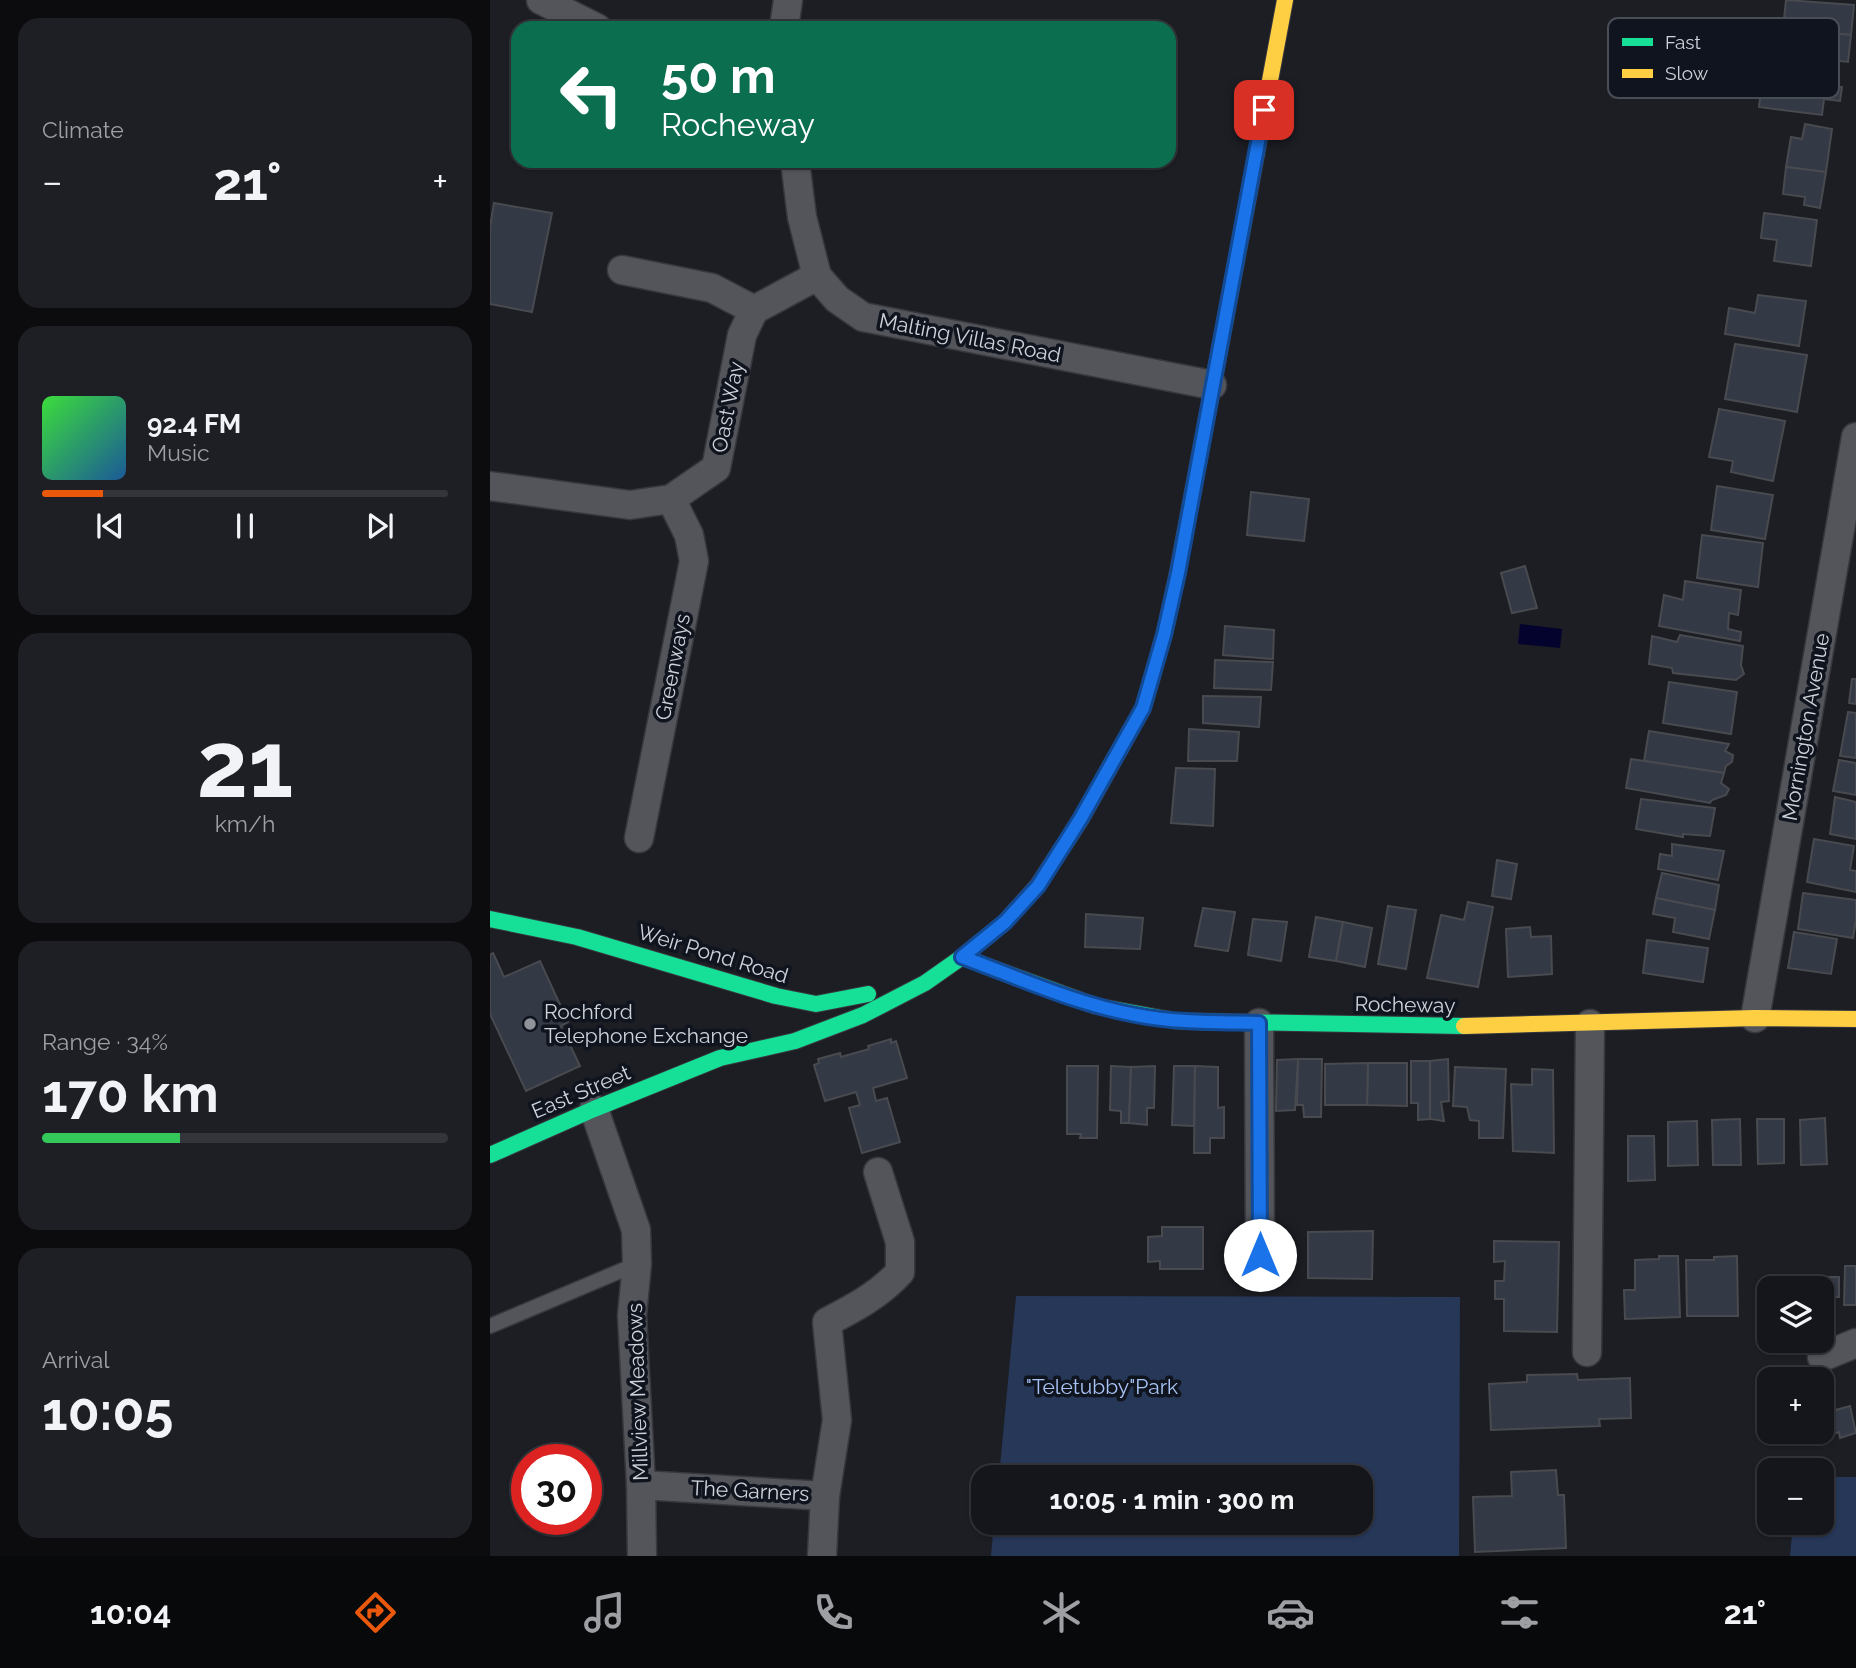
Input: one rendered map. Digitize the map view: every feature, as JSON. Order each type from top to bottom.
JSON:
[{"type":"street","points":[[541,0],[583,21]]},
{"type":"street","points":[[785,21],[788,0]]},
{"type":"street","name":"East Street","points":[[490,1155],[720,1058],[795,1041],[863,1015],[925,983],[962,957],[1005,922],[1038,886],[1081,818],[1143,708],[1164,635],[1178,573],[1285,0]]},
{"type":"street","name":"Malting Villas Road","points":[[796,168],[802,217],[817,276],[837,299],[863,317],[1212,385]]},
{"type":"street","points":[[622,270],[712,288],[754,310],[817,276]]},
{"type":"street","name":"Oast Way","points":[[490,486],[630,505],[671,499],[716,468],[742,335],[754,310]]},
{"type":"street","name":"Mornington Avenue","points":[[1755,1018],[1856,437]]},
{"type":"street","name":"Greenways","points":[[639,838],[694,561],[689,536],[671,499]]},
{"type":"street","name":"Weir Pond Road","points":[[490,919],[633,951],[775,996],[816,1004],[925,983]]},
{"type":"street","name":"Rocheway","points":[[962,957],[1096,1006],[1177,1021],[1435,1027],[1755,1018],[1856,1019]]},
{"type":"street","points":[[734,984],[745,1007]]},
{"type":"street","points":[[1259,1023],[1260,1255]]},
{"type":"street","points":[[1587,1352],[1590,1024]]},
{"type":"street","points":[[740,1055],[747,1030]]},
{"type":"street","name":"Millview Meadows","points":[[594,1109],[636,1230],[637,1264],[632,1315],[642,1556]]},
{"type":"street","name":"The Garners","points":[[641,1485],[825,1496],[837,1420],[827,1322],[886,1288],[900,1272],[900,1242],[878,1172]]},
{"type":"street","points":[[1822,1357],[1856,1343]]},
{"type":"street","points":[[822,1556],[825,1496]]},
{"type":"lane","points":[[490,1326],[637,1264]]},
{"type":"green space","name":"\"Teletubby\"Park","points":[[1016,1296],[1460,1297],[1459,1556],[991,1556],[993,1535],[1373,1535],[1373,1465],[1000,1465]]},
{"type":"green space","points":[[1834,1477],[1856,1477],[1856,1556],[1790,1556],[1792,1535],[1834,1535]]},
{"type":"shaded area","points":[[1520,624],[1562,629],[1560,648],[1518,644]]},
{"type":"building","points":[[1786,0],[1854,5],[1851,35],[1839,34],[1839,18],[1784,18]]},
{"type":"building","points":[[1839,34],[1851,35],[1848,62],[1839,61]]},
{"type":"building","points":[[1839,87],[1842,87],[1840,101],[1824,99],[1822,115],[1759,107],[1760,98],[1839,98]]},
{"type":"building","points":[[1805,124],[1832,129],[1826,172],[1786,167],[1791,137],[1802,139]]},
{"type":"building","points":[[1786,167],[1826,172],[1820,208],[1804,205],[1805,197],[1783,194]]},
{"type":"building","points":[[494,203],[552,213],[532,312],[490,304],[490,227]]},
{"type":"building","points":[[1764,213],[1817,220],[1811,266],[1774,261],[1777,240],[1761,238]]},
{"type":"building","points":[[1758,295],[1806,301],[1799,346],[1725,334],[1729,308],[1755,313]]},
{"type":"building","points":[[1735,344],[1807,355],[1797,412],[1725,399]]},
{"type":"building","points":[[1719,409],[1785,421],[1773,481],[1731,472],[1733,461],[1709,457]]},
{"type":"building","points":[[1717,486],[1773,495],[1765,539],[1711,530]]},
{"type":"building","points":[[1251,492],[1309,499],[1304,541],[1247,535]]},
{"type":"building","points":[[1702,535],[1763,543],[1758,587],[1697,578]]},
{"type":"building","points":[[1525,566],[1537,608],[1512,613],[1501,573]]},
{"type":"building","points":[[1685,581],[1741,590],[1738,615],[1729,613],[1728,629],[1741,632],[1740,641],[1659,626],[1664,595],[1683,600]]},
{"type":"building","points":[[1225,626],[1274,630],[1273,659],[1223,655]]},
{"type":"building","points":[[1680,635],[1743,646],[1741,665],[1744,674],[1736,680],[1673,673],[1672,668],[1649,664],[1652,636],[1677,642]]},
{"type":"building","points":[[1215,660],[1273,662],[1271,690],[1214,688]]},
{"type":"building","points":[[1852,679],[1856,679],[1856,704],[1849,703]]},
{"type":"building","points":[[1669,682],[1737,692],[1731,734],[1663,723]]},
{"type":"building","points":[[1203,696],[1261,697],[1259,727],[1203,723]]},
{"type":"building","points":[[1848,712],[1856,713],[1856,758],[1840,756]]},
{"type":"building","points":[[1189,729],[1239,732],[1237,761],[1188,761]]},
{"type":"building","points":[[1649,731],[1729,744],[1725,751],[1733,755],[1732,762],[1726,766],[1724,773],[1644,761]]},
{"type":"building","points":[[1631,759],[1724,773],[1721,783],[1729,789],[1726,795],[1710,803],[1626,788]]},
{"type":"building","points":[[1839,760],[1856,763],[1856,795],[1833,791]]},
{"type":"building","points":[[1176,768],[1215,769],[1213,826],[1171,823]]},
{"type":"building","points":[[1835,797],[1856,802],[1856,839],[1830,834]]},
{"type":"building","points":[[1641,799],[1715,808],[1710,836],[1683,834],[1683,837],[1636,829]]},
{"type":"building","points":[[1814,839],[1854,846],[1850,870],[1856,871],[1856,892],[1807,882]]},
{"type":"building","points":[[1672,844],[1724,851],[1718,880],[1658,869],[1660,854],[1672,856]]},
{"type":"building","points":[[1497,860],[1517,864],[1511,899],[1492,896]]},
{"type":"building","points":[[1662,873],[1719,885],[1715,910],[1656,898]]},
{"type":"building","points":[[1803,893],[1856,900],[1853,938],[1798,929]]},
{"type":"building","points":[[1656,898],[1715,910],[1709,939],[1673,932],[1675,918],[1653,914]]},
{"type":"building","points":[[1468,902],[1493,907],[1478,987],[1427,978],[1441,915],[1464,920]]},
{"type":"building","points":[[1388,906],[1416,910],[1406,969],[1378,964]]},
{"type":"building","points":[[1203,908],[1235,912],[1228,951],[1195,946]]},
{"type":"building","points":[[1086,914],[1143,918],[1140,949],[1085,947]]},
{"type":"building","points":[[1316,917],[1343,922],[1336,961],[1309,957]]},
{"type":"building","points":[[1253,919],[1287,922],[1281,961],[1248,955]]},
{"type":"building","points":[[1343,922],[1372,928],[1365,967],[1336,961]]},
{"type":"building","points":[[1530,927],[1531,937],[1551,936],[1552,974],[1508,977],[1506,929]]},
{"type":"building","points":[[1794,932],[1837,939],[1831,974],[1788,968]]},
{"type":"building","points":[[1647,940],[1708,948],[1703,982],[1643,973]]},
{"type":"building","name":"Rochford Telephone Exchange","points":[[493,953],[504,977],[540,961],[568,1022],[561,1026],[580,1066],[526,1091],[490,1014],[490,955]]},
{"type":"building","points":[[891,1039],[891,1043],[896,1041],[907,1078],[873,1088],[876,1101],[887,1098],[900,1142],[862,1153],[849,1108],[860,1105],[856,1092],[825,1101],[814,1065],[819,1063],[818,1059],[840,1053],[841,1057]]},
{"type":"building","points":[[1298,1059],[1322,1059],[1321,1117],[1304,1117],[1303,1105],[1297,1105]]},
{"type":"building","points":[[1298,1059],[1295,1110],[1276,1111],[1277,1060]]},
{"type":"building","points":[[1448,1059],[1449,1101],[1441,1102],[1444,1121],[1430,1119],[1430,1061]]},
{"type":"building","points":[[1411,1061],[1430,1061],[1430,1119],[1418,1120],[1418,1103],[1411,1103]]},
{"type":"building","points":[[1368,1063],[1407,1063],[1407,1106],[1367,1105]]},
{"type":"building","points":[[1368,1063],[1367,1105],[1325,1105],[1325,1064]]},
{"type":"building","points":[[1067,1066],[1098,1066],[1097,1138],[1080,1138],[1081,1134],[1067,1134]]},
{"type":"building","points":[[1111,1066],[1131,1067],[1129,1123],[1121,1123],[1121,1111],[1110,1110]]},
{"type":"building","points":[[1155,1066],[1154,1108],[1147,1108],[1147,1125],[1129,1123],[1131,1067]]},
{"type":"building","points":[[1174,1066],[1195,1066],[1194,1126],[1172,1125]]},
{"type":"building","points":[[1195,1066],[1218,1067],[1218,1108],[1224,1107],[1224,1138],[1210,1138],[1210,1153],[1194,1153]]},
{"type":"building","points":[[1455,1067],[1506,1069],[1503,1138],[1479,1138],[1479,1121],[1470,1120],[1467,1107],[1453,1106]]},
{"type":"building","points":[[1532,1069],[1553,1070],[1554,1153],[1513,1151],[1511,1084],[1532,1085]]},
{"type":"building","points":[[1825,1118],[1827,1164],[1801,1165],[1800,1120]]},
{"type":"building","points":[[1740,1119],[1741,1165],[1713,1165],[1712,1120]]},
{"type":"building","points":[[1757,1119],[1784,1119],[1784,1163],[1758,1164]]},
{"type":"building","points":[[1697,1121],[1698,1165],[1668,1166],[1668,1122]]},
{"type":"building","points":[[1628,1136],[1654,1136],[1655,1180],[1628,1181]]},
{"type":"building","points":[[1162,1227],[1203,1227],[1203,1269],[1160,1269],[1160,1261],[1148,1262],[1148,1237],[1162,1236]]},
{"type":"building","points":[[1373,1231],[1372,1279],[1308,1278],[1308,1232]]},
{"type":"building","points":[[1494,1241],[1559,1242],[1557,1332],[1504,1331],[1504,1299],[1495,1299],[1495,1281],[1504,1281],[1505,1261],[1494,1262]]},
{"type":"building","points":[[1659,1256],[1678,1256],[1680,1317],[1625,1319],[1624,1290],[1635,1290],[1635,1260],[1659,1259]]},
{"type":"building","points":[[1737,1256],[1738,1316],[1687,1316],[1686,1260],[1714,1260],[1714,1257]]},
{"type":"building","points":[[1845,1266],[1856,1266],[1856,1305],[1844,1305]]},
{"type":"building","points":[[1834,1277],[1839,1277],[1839,1297],[1834,1297]]},
{"type":"building","points":[[1577,1374],[1578,1380],[1630,1378],[1631,1418],[1599,1419],[1600,1426],[1491,1430],[1489,1384],[1527,1382],[1527,1375]]},
{"type":"building","points":[[1834,1404],[1836,1410],[1850,1406],[1856,1433],[1840,1438],[1839,1432],[1834,1434]]},
{"type":"building","points":[[1556,1470],[1558,1495],[1564,1495],[1566,1548],[1475,1552],[1473,1497],[1512,1496],[1511,1472]]},
{"type":"traffic: fast","points":[[1177,576],[1250,188]]},
{"type":"traffic: fast","points":[[490,919],[577,937],[776,996],[816,1004],[868,994]]},
{"type":"traffic: fast","points":[[962,957],[1096,1006],[1177,1021],[1464,1026]]},
{"type":"traffic: fast","points":[[490,1155],[720,1058],[795,1041],[863,1015],[925,983],[962,957]]},
{"type":"traffic: slow","points":[[1250,188],[1285,0]]},
{"type":"traffic: slow","points":[[962,957],[1005,922],[1038,885],[1081,819],[1143,708],[1164,635],[1177,576]]},
{"type":"traffic: slow","points":[[1464,1026],[1755,1018],[1856,1019]]},
{"type":"place","name":"Rochford Telephone Exchange","points":[[530,1024]]},
{"type":"route","points":[[1260,1255],[1259,1023],[1177,1021],[1136,1015],[1096,1006],[962,957],[1005,922],[1038,886],[1081,818],[1143,708],[1178,573],[1264,110]]}]
